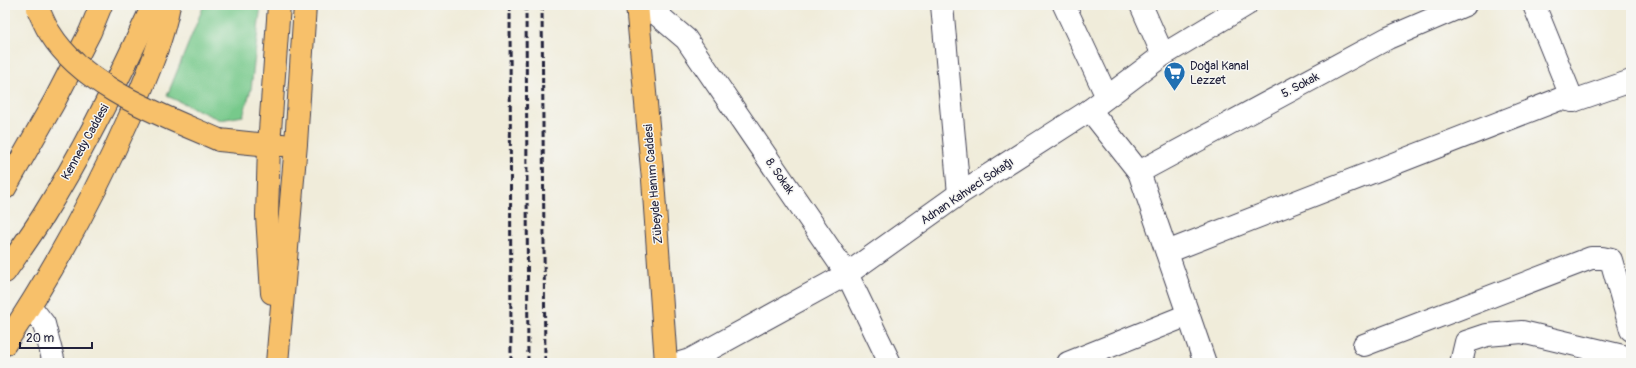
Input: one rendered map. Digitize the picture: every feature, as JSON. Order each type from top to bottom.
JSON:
[{"type":"main road","points":[[5,188],[54,102],[90,32],[101,5]]},
{"type":"main road","name":"Kennedy Caddesi","points":[[5,272],[43,216],[90,135],[153,5]]},
{"type":"main road","points":[[5,344],[30,306],[106,170],[147,76],[167,17],[169,5]]},
{"type":"main road","points":[[277,363],[267,216],[269,145],[279,5]]},
{"type":"main road","points":[[277,363],[296,144],[305,5]]},
{"type":"main road","name":"Zübeyde Hanım Caddesi","points":[[637,5],[653,180],[666,363]]},
{"type":"main road","points":[[38,7],[50,33],[63,50],[85,71],[105,86],[151,111],[219,140],[269,145],[296,144]]},
{"type":"street","name":"8. Sokak","points":[[646,5],[686,39],[847,274],[890,363]]},
{"type":"street","points":[[942,5],[959,194]]},
{"type":"street","points":[[1064,5],[1107,97]]},
{"type":"street","points":[[1141,5],[1164,55]]},
{"type":"street","name":"Adnan Kahveci Sokağı","points":[[687,362],[847,274],[959,194],[1090,110],[1164,55],[1246,5]]},
{"type":"street","name":"5. Sokak","points":[[1139,172],[1388,38],[1465,5]]},
{"type":"street","points":[[1534,5],[1573,101]]},
{"type":"street","points":[[1167,252],[1560,99],[1573,101],[1631,81]]},
{"type":"street","points":[[1090,110],[1139,172],[1205,363]]},
{"type":"street","points":[[1364,345],[1591,258],[1611,260],[1631,330]]},
{"type":"street","points":[[30,306],[44,324],[54,363]]},
{"type":"street","points":[[1456,309],[1466,342],[1461,363]]},
{"type":"street","points":[[1068,363],[1188,315]]},
{"type":"street","points":[[1466,342],[1487,335],[1522,332],[1631,358]]},
{"type":"green space","points":[[204,5],[261,5],[251,89],[243,116],[220,120],[167,96]]},
{"type":"railway","points":[[510,5],[511,363]]},
{"type":"railway","points":[[526,5],[528,363]]},
{"type":"railway","points":[[542,5],[545,363]]},
{"type":"place","name":"Doğal Kanal Lezzet","points":[[1175,92]]}]
